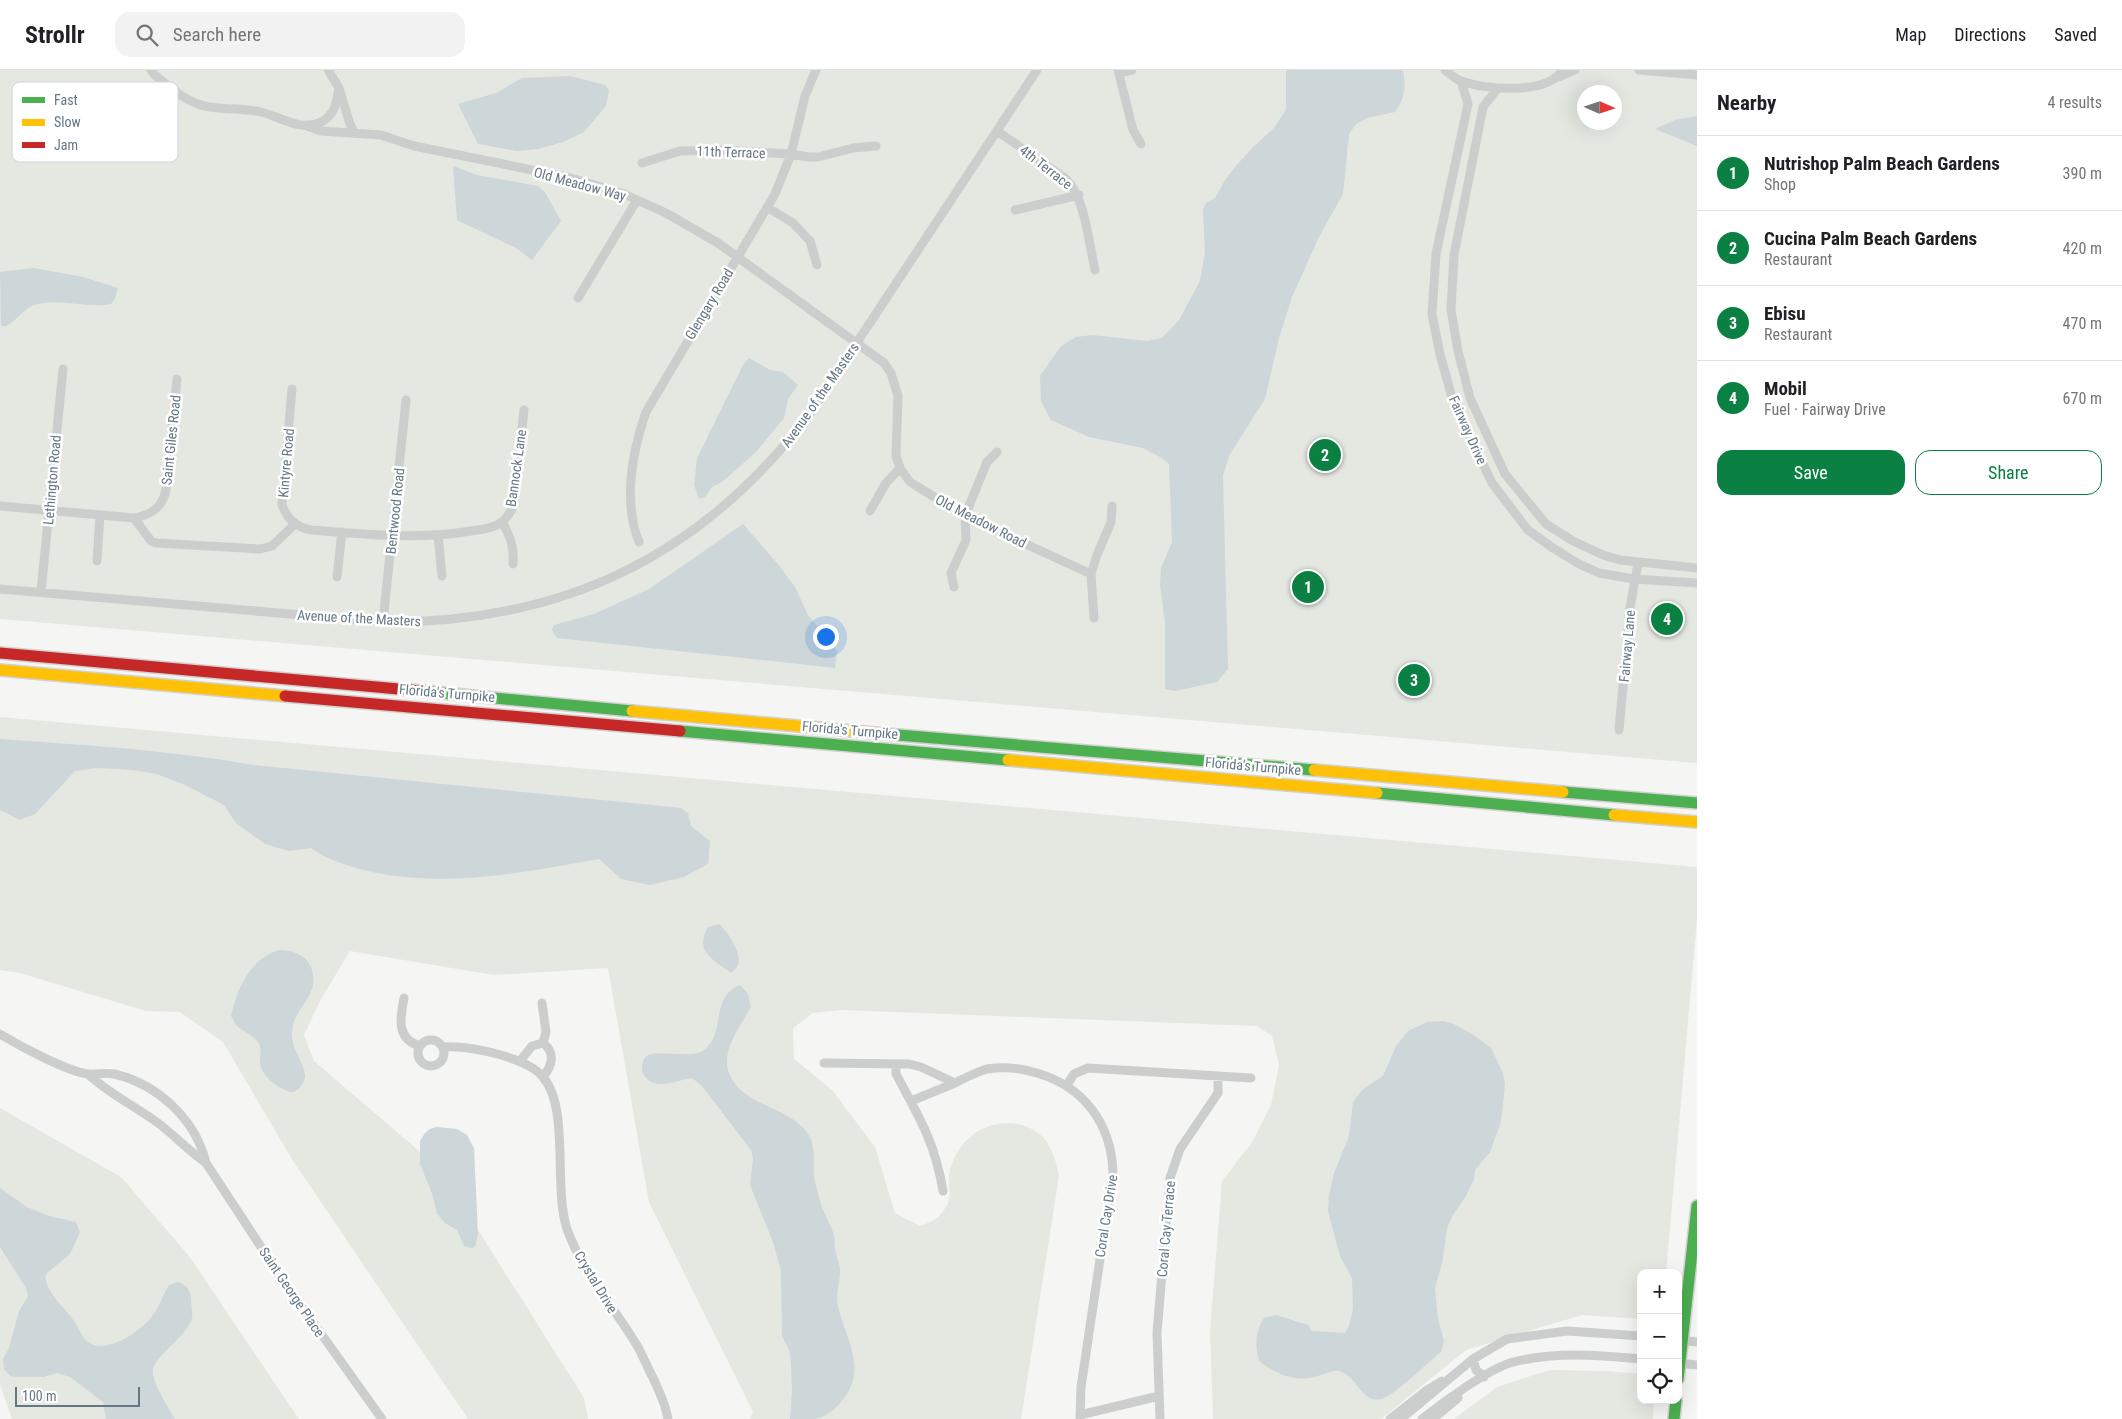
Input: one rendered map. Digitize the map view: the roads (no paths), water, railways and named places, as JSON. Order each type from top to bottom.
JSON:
[{"type":"main road","name":"Florida's Turnpike","points":[[0,653],[843,730],[1697,803]]},
{"type":"main road","name":"Florida's Turnpike","points":[[0,670],[1697,822]]},
{"type":"main road","points":[[1682,1324],[1697,1206]]},
{"type":"main road","points":[[1682,1347],[1687,1364]]},
{"type":"main road","points":[[1674,1419],[1676,1404]]},
{"type":"street","name":"Old Meadow Way","points":[[151,70],[165,82]]},
{"type":"street","points":[[328,70],[339,88],[354,132]]},
{"type":"street","name":"Glengary Road","points":[[639,542],[631,516],[630,503],[635,450],[642,421],[654,395],[737,258],[784,175],[805,96],[816,70]]},
{"type":"street","name":"Avenue of the Masters","points":[[0,589],[383,622],[452,620],[524,608],[587,587],[648,559],[712,516],[764,469],[788,442],[857,342],[1037,70]]},
{"type":"street","points":[[1132,70],[1119,72],[1133,130],[1141,144]]},
{"type":"street","points":[[1445,70],[1461,81],[1497,88],[1525,87],[1550,82],[1561,74],[1575,70]]},
{"type":"street","points":[[1639,70],[1697,75]]},
{"type":"street","name":"Fairway Drive","points":[[1461,81],[1468,104],[1436,254],[1432,314],[1440,354],[1453,401],[1492,484],[1528,530],[1553,548],[1586,567],[1599,573],[1634,579],[1697,583]]},
{"type":"street","points":[[304,125],[314,124],[327,118],[334,108],[339,88]]},
{"type":"street","name":"Fairway Drive","points":[[1497,88],[1483,107],[1454,255],[1451,310],[1458,351],[1470,398],[1505,474],[1546,524],[1572,541],[1603,555],[1638,562],[1697,568]]},
{"type":"street","name":"Old Meadow Way","points":[[178,94],[195,104],[219,109],[262,112],[320,131],[381,135],[414,146],[567,177],[637,200],[692,228],[857,342]]},
{"type":"street","name":"4th Terrace","points":[[997,131],[1066,179],[1078,195],[1095,270]]},
{"type":"street","name":"11th Terrace","points":[[642,163],[680,152],[702,150],[818,157],[853,148],[876,146]]},
{"type":"street","points":[[1015,210],[1078,195]]},
{"type":"street","points":[[578,298],[637,200]]},
{"type":"street","points":[[767,207],[792,223],[810,241],[817,265]]},
{"type":"street","points":[[857,342],[884,364],[891,373],[898,396],[896,451],[900,468],[886,483],[870,511]]},
{"type":"street","name":"Lethington Road","points":[[42,592],[63,369]]},
{"type":"street","name":"Saint Giles Road","points":[[0,506],[134,518],[151,513],[160,505],[165,494],[177,379]]},
{"type":"street","name":"Kintyre Road","points":[[292,389],[281,498],[286,515],[295,524]]},
{"type":"street","name":"Bentwood Road","points":[[383,622],[406,400]]},
{"type":"street","name":"Bannock Lane","points":[[502,522],[511,511],[515,499],[524,410]]},
{"type":"street","points":[[954,587],[951,573],[966,540],[965,516],[988,462],[997,452]]},
{"type":"street","name":"Old Meadow Road","points":[[900,468],[906,478],[915,486],[965,516],[1091,574]]},
{"type":"street","points":[[1094,618],[1091,574],[1111,522],[1112,506]]},
{"type":"street","points":[[97,561],[100,515]]},
{"type":"street","points":[[134,518],[151,541],[156,543],[266,549],[272,546],[295,524],[311,530],[392,536],[438,535],[490,528],[502,522],[514,548],[513,564]]},
{"type":"street","points":[[337,577],[342,532]]},
{"type":"street","points":[[438,535],[442,576]]},
{"type":"street","name":"Fairway Lane","points":[[1619,730],[1630,608],[1638,562]]},
{"type":"street","points":[[404,998],[400,1020],[402,1032],[409,1041],[420,1046],[418,1050],[419,1059],[426,1065],[435,1066],[444,1056],[444,1047]]},
{"type":"street","points":[[542,1003],[546,1032],[543,1043]]},
{"type":"street","name":"Saint George Place","points":[[0,1034],[37,1053],[88,1074],[102,1088],[141,1110],[160,1124],[191,1153],[206,1163]]},
{"type":"street","name":"Crystal Drive","points":[[420,1046],[430,1039],[438,1041],[444,1047],[454,1046],[508,1056],[520,1061],[543,1077],[550,1088],[557,1110],[561,1200],[567,1228],[586,1269],[639,1350],[665,1403],[668,1419]]},
{"type":"street","points":[[520,1061],[532,1046],[543,1043]]},
{"type":"street","points":[[543,1043],[548,1047],[552,1058],[549,1069],[543,1077]]},
{"type":"street","points":[[824,1063],[915,1065],[955,1083]]},
{"type":"street","points":[[896,1064],[896,1074],[927,1131],[935,1153],[943,1191]]},
{"type":"street","name":"Coral Cay Drive","points":[[911,1101],[987,1069],[1012,1068],[1047,1076],[1067,1085],[1083,1098],[1096,1116],[1110,1149],[1113,1172],[1081,1387],[1080,1418]]},
{"type":"street","points":[[1067,1085],[1074,1074],[1088,1068],[1252,1078]]},
{"type":"street","name":"Saint George Place","points":[[88,1074],[98,1072],[127,1078],[154,1090],[166,1099],[190,1127],[201,1146],[206,1163],[288,1286],[382,1419]]},
{"type":"street","name":"Coral Cay Terrace","points":[[1160,1419],[1157,1333],[1170,1178],[1180,1149],[1218,1093],[1218,1076]]},
{"type":"street","points":[[1401,1419],[1472,1359],[1508,1340],[1567,1331],[1637,1336]]},
{"type":"street","points":[[1682,1340],[1696,1342]]},
{"type":"street","points":[[1414,1409],[1423,1419],[1438,1406],[1508,1364],[1545,1356],[1582,1354],[1637,1359]]},
{"type":"street","points":[[1472,1359],[1476,1370],[1484,1377]]},
{"type":"street","points":[[1390,1419],[1427,1390],[1461,1370]]},
{"type":"street","points":[[1433,1419],[1473,1384]]},
{"type":"street","points":[[1080,1418],[1159,1396]]},
{"type":"place","name":"Cucina Palm Beach Gardens","points":[[1325,455]]},
{"type":"place","name":"Nutrishop Palm Beach Gardens","points":[[1308,587]]},
{"type":"place","name":"Mobil","points":[[1667,619]]},
{"type":"place","name":"Ebisu","points":[[1414,680]]}]
